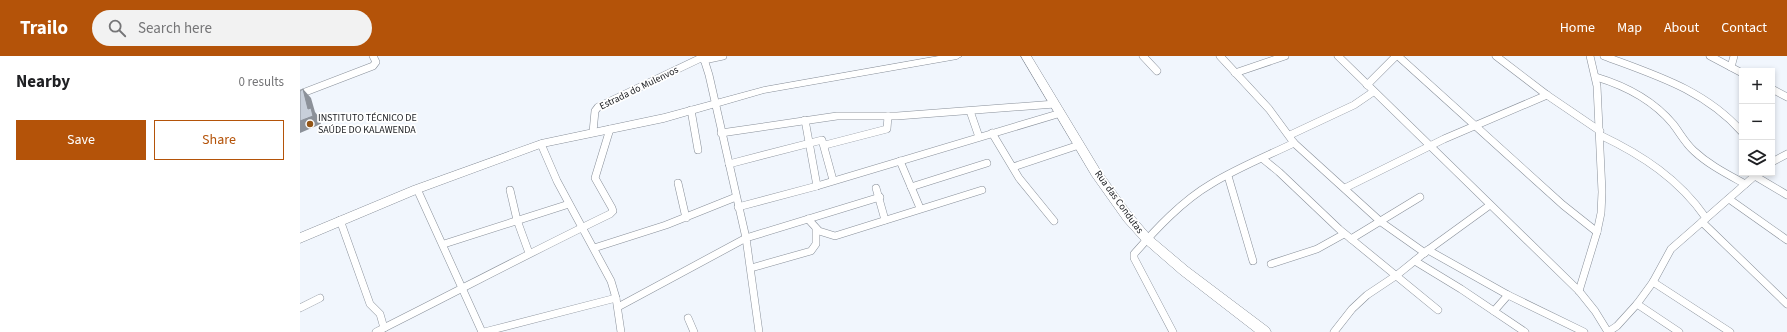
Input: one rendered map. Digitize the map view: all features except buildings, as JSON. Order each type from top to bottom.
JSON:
[{"type":"street","points":[[300,94],[373,66],[376,62],[373,56]]},
{"type":"street","name":"Estrada do Mulenvos","points":[[593,132],[594,111],[598,107],[704,58],[724,56]]},
{"type":"street","points":[[300,238],[417,189],[541,144],[593,132],[649,122],[740,95],[782,86],[957,56]]},
{"type":"street","name":"Rua das Condutas","points":[[1026,56],[1079,145],[1124,212],[1147,239],[1181,268],[1265,332]]},
{"type":"street","points":[[1143,56],[1157,71]]},
{"type":"street","points":[[1220,56],[1290,136],[1294,143],[1345,188],[1380,222],[1426,252],[1578,331]]},
{"type":"street","points":[[1235,73],[1285,56]]},
{"type":"street","points":[[1338,56],[1373,92],[1579,291],[1595,311],[1608,332],[1617,326],[1637,304],[1653,282],[1671,249],[1754,176]]},
{"type":"street","points":[[1367,85],[1397,56],[1563,205],[1597,232]]},
{"type":"street","points":[[1496,56],[1600,133],[1636,154],[1680,186],[1691,196],[1704,220],[1787,304]]},
{"type":"street","points":[[1579,291],[1597,232],[1601,213],[1602,192],[1596,77],[1590,56]]},
{"type":"street","points":[[1604,56],[1700,96],[1725,113],[1739,129]]},
{"type":"street","points":[[1710,56],[1739,71]]},
{"type":"street","points":[[1731,67],[1734,56]]},
{"type":"street","points":[[704,58],[746,238],[760,332]]},
{"type":"street","points":[[1596,77],[1622,85],[1646,100],[1670,121],[1694,151],[1710,163],[1746,184]]},
{"type":"street","points":[[1775,91],[1787,97]]},
{"type":"street","points":[[1290,136],[1354,104],[1373,92]]},
{"type":"street","points":[[1345,188],[1389,164],[1475,125],[1547,95]]},
{"type":"street","points":[[721,133],[837,116],[888,116],[970,112],[1055,104]]},
{"type":"street","points":[[691,110],[698,150]]},
{"type":"street","points":[[970,112],[979,137]]},
{"type":"street","points":[[738,207],[817,186],[1061,113]]},
{"type":"street","points":[[825,145],[887,128],[888,116]]},
{"type":"street","points":[[805,120],[817,186]]},
{"type":"street","points":[[376,332],[463,289],[529,253],[613,211],[595,178],[610,129]]},
{"type":"street","points":[[992,133],[1030,192],[1054,221]]},
{"type":"street","points":[[729,164],[823,140],[833,180]]},
{"type":"street","points":[[1173,332],[1134,258],[1134,254],[1147,239],[1194,194],[1294,143]]},
{"type":"street","points":[[541,144],[569,204],[604,266],[616,298],[620,332]]},
{"type":"street","points":[[1013,167],[1079,145]]},
{"type":"street","points":[[1775,160],[1787,154]]},
{"type":"street","points":[[1263,159],[1279,172],[1344,234],[1397,275],[1438,310]]},
{"type":"street","points":[[900,161],[920,208]]},
{"type":"street","points":[[910,186],[987,163]]},
{"type":"street","points":[[1228,176],[1245,240],[1253,262]]},
{"type":"street","points":[[1759,176],[1787,195]]},
{"type":"street","points":[[678,183],[686,218]]},
{"type":"street","points":[[876,188],[880,197],[885,220]]},
{"type":"street","points":[[417,189],[444,244],[483,332],[616,298]]},
{"type":"street","points":[[510,190],[517,220],[529,253]]},
{"type":"street","points":[[808,219],[816,230],[835,236],[920,208],[982,190]]},
{"type":"street","points":[[594,248],[686,218],[736,197]]},
{"type":"street","points":[[618,307],[746,238],[880,197]]},
{"type":"street","points":[[1351,239],[1420,197]]},
{"type":"street","points":[[1729,199],[1787,240]]},
{"type":"street","points":[[444,244],[569,204]]},
{"type":"street","points":[[1334,332],[1359,301],[1375,288],[1415,262],[1426,252],[1490,205]]},
{"type":"street","points":[[340,220],[370,304],[380,314],[384,328]]},
{"type":"street","points":[[751,268],[811,251],[816,248],[817,244],[816,230]]},
{"type":"street","points":[[1271,264],[1294,256],[1319,250],[1344,234]]},
{"type":"street","points":[[1415,262],[1525,332]]},
{"type":"street","points":[[1653,282],[1730,332]]},
{"type":"street","points":[[1494,311],[1508,295]]},
{"type":"street","points":[[300,308],[320,298]]},
{"type":"street","points":[[1637,304],[1679,332]]},
{"type":"street","points":[[688,318],[694,332]]},
{"type":"place","name":"INSTITUTO TÉCNICO DE SAÚDE DO KALAWENDA","points":[[310,124]]}]
